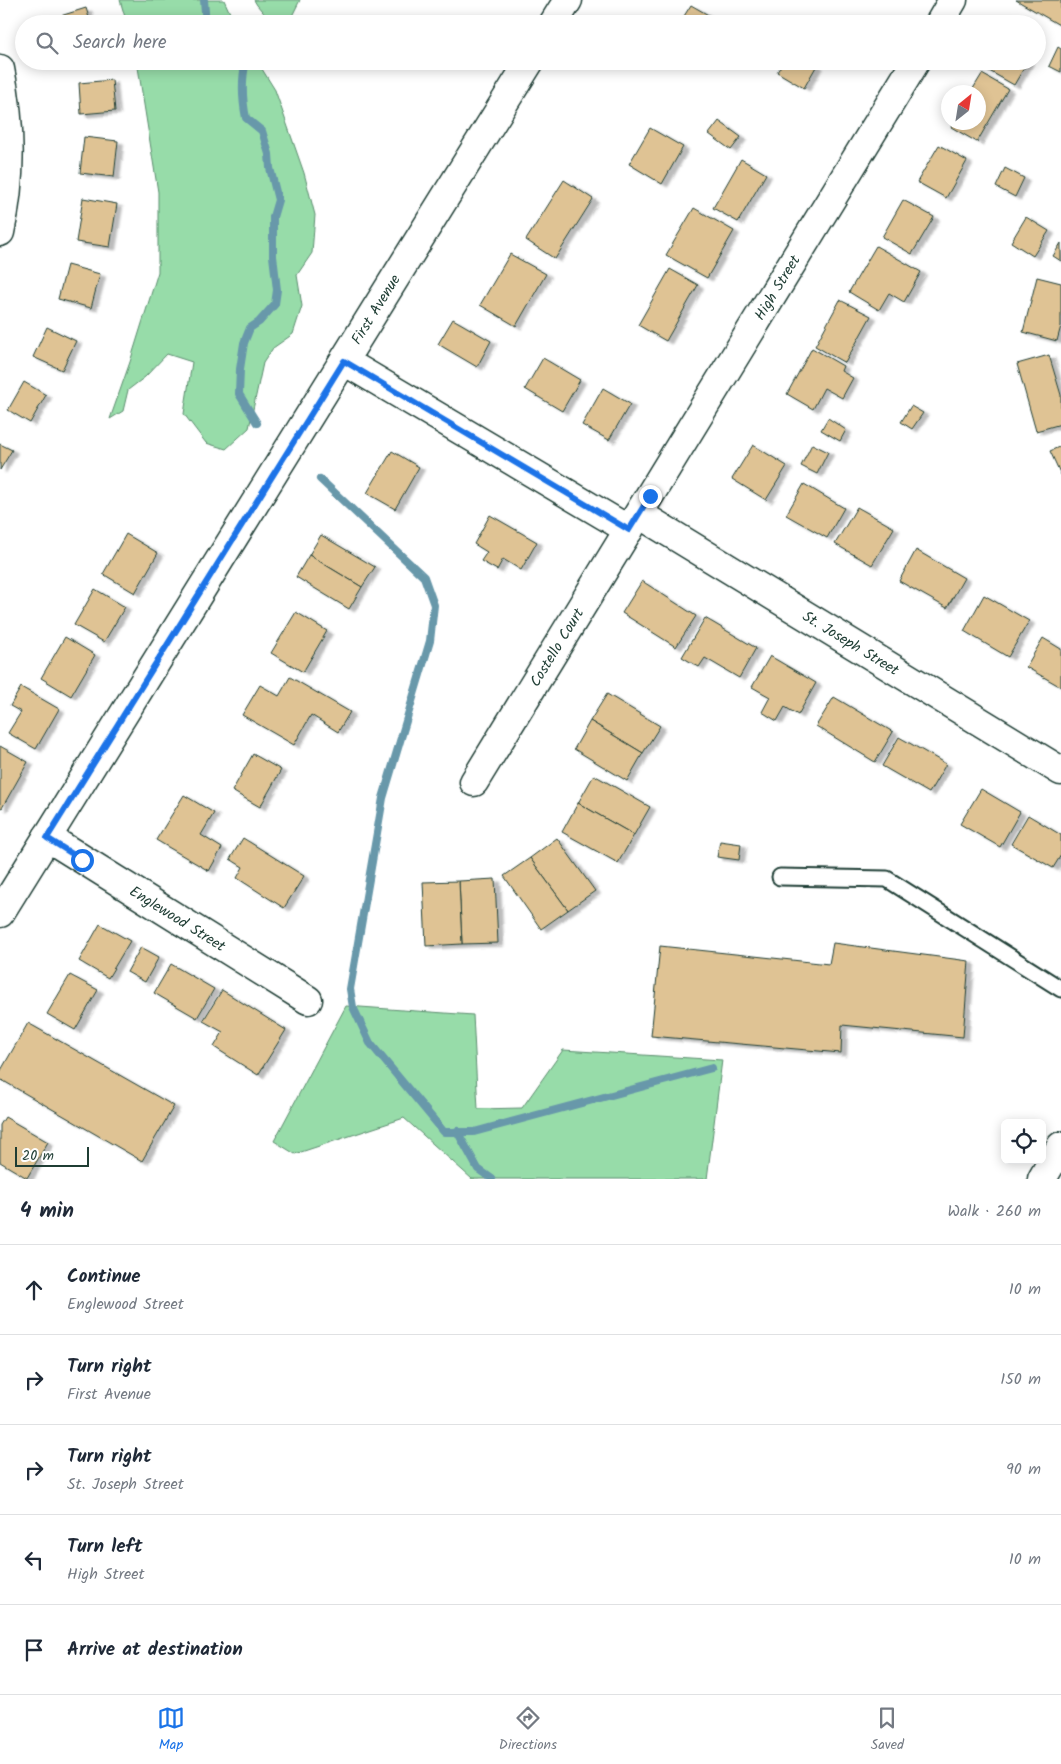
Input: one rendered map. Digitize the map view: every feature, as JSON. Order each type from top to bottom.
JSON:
[{"type":"street","points":[[559,15],[568,0]]},
{"type":"street","points":[[944,15],[953,0]]},
{"type":"street","points":[[0,69],[5,96],[9,168],[7,197],[0,232]]},
{"type":"street","name":"First Avenue","points":[[0,913],[524,70]]},
{"type":"street","name":"High Street","points":[[634,522],[910,70]]},
{"type":"street","name":"St. Joseph Street","points":[[344,361],[634,522],[1061,771]]},
{"type":"street","name":"Costello Court","points":[[474,782],[634,522]]},
{"type":"street","name":"Englewood Street","points":[[47,838],[308,1000]]},
{"type":"street","points":[[1042,1179],[1061,1146]]},
{"type":"lane","points":[[780,877],[886,878],[1061,989]]},
{"type":"green space","points":[[120,0],[224,0],[231,15],[124,15]]},
{"type":"green space","points":[[254,0],[300,0],[292,15],[265,15]]},
{"type":"green space","points":[[138,70],[263,70],[275,90],[304,173],[315,215],[312,253],[297,275],[302,306],[293,334],[273,348],[263,363],[249,428],[226,449],[206,443],[184,414],[192,362],[167,354],[145,377],[128,390],[123,411],[110,419],[158,272],[158,192]]},
{"type":"green space","points":[[346,1006],[473,1015],[478,1109],[522,1108],[563,1050],[722,1060],[707,1179],[472,1179],[404,1118],[295,1154],[274,1141]]},
{"type":"building","points":[[1016,0],[1061,0],[1061,26],[1046,17],[1046,15],[1042,15]]},
{"type":"building","points":[[691,5],[708,15],[685,15]]},
{"type":"building","points":[[86,8],[88,15],[63,15]]},
{"type":"building","points":[[1058,47],[1061,49],[1061,72],[1049,66]]},
{"type":"building","points":[[778,70],[814,70],[804,88],[777,72]]},
{"type":"building","points":[[988,70],[1023,70],[1014,85]]},
{"type":"building","points":[[982,74],[1008,89],[986,127],[986,85],[975,85]]},
{"type":"building","points":[[112,80],[115,111],[81,114],[79,83]]},
{"type":"building","points":[[719,121],[741,137],[731,150],[709,134]]},
{"type":"building","points":[[650,128],[683,147],[662,184],[629,164]]},
{"type":"building","points":[[956,130],[984,130],[977,142]]},
{"type":"building","points":[[84,137],[118,141],[114,177],[80,173]]},
{"type":"building","points":[[939,145],[967,161],[946,198],[917,182]]},
{"type":"building","points":[[741,159],[766,174],[738,222],[713,208]]},
{"type":"building","points":[[1005,168],[1024,178],[1015,197],[996,187]]},
{"type":"building","points":[[564,180],[593,199],[555,259],[526,240]]},
{"type":"building","points":[[83,198],[117,204],[110,247],[76,242]]},
{"type":"building","points":[[903,200],[934,217],[912,254],[882,237]]},
{"type":"building","points":[[694,208],[734,231],[707,278],[666,255]]},
{"type":"building","points":[[1026,217],[1049,231],[1033,256],[1011,242]]},
{"type":"building","points":[[1061,243],[1061,261],[1053,256]]},
{"type":"building","points":[[876,246],[921,272],[904,302],[889,293],[879,310],[849,292]]},
{"type":"building","points":[[510,254],[546,274],[516,326],[480,305]]},
{"type":"building","points":[[67,265],[100,274],[91,308],[58,299]]},
{"type":"building","points":[[670,269],[698,285],[666,341],[638,325]]},
{"type":"building","points":[[1037,277],[1061,283],[1061,326],[1057,341],[1023,332]]},
{"type":"building","points":[[840,300],[871,316],[845,363],[815,346]]},
{"type":"building","points":[[453,319],[491,341],[477,367],[438,344]]},
{"type":"building","points":[[47,327],[76,341],[62,370],[33,357]]},
{"type":"building","points":[[812,348],[843,366],[841,371],[853,378],[842,398],[824,388],[813,409],[787,394]]},
{"type":"building","points":[[1049,355],[1061,395],[1061,424],[1036,431],[1017,364]]},
{"type":"building","points":[[543,358],[580,380],[562,411],[525,389]]},
{"type":"building","points":[[24,382],[46,395],[30,423],[8,410]]},
{"type":"building","points":[[603,388],[630,404],[609,440],[582,425]]},
{"type":"building","points":[[911,406],[923,413],[912,429],[901,422]]},
{"type":"building","points":[[828,418],[846,430],[840,441],[821,430]]},
{"type":"building","points":[[0,444],[12,450],[0,470]]},
{"type":"building","points":[[812,444],[828,452],[817,474],[801,466]]},
{"type":"building","points":[[753,445],[787,466],[766,500],[732,479]]},
{"type":"building","points":[[1061,446],[1061,475],[1050,451]]},
{"type":"building","points":[[392,451],[419,467],[395,509],[367,493]]},
{"type":"building","points":[[804,484],[844,508],[827,538],[786,515]]},
{"type":"building","points":[[857,507],[894,528],[872,565],[835,544]]},
{"type":"building","points":[[490,515],[537,542],[521,570],[503,559],[497,570],[481,561],[487,552],[474,544]]},
{"type":"building","points":[[126,534],[158,553],[135,593],[103,574]]},
{"type":"building","points":[[321,535],[375,567],[362,587],[309,555]]},
{"type":"building","points":[[916,550],[964,578],[947,608],[899,581]]},
{"type":"building","points":[[309,555],[362,587],[349,609],[296,577]]},
{"type":"building","points":[[642,581],[696,616],[676,647],[622,613]]},
{"type":"building","points":[[95,589],[125,607],[104,642],[74,625]]},
{"type":"building","points":[[984,595],[1029,621],[1008,657],[964,631]]},
{"type":"building","points":[[296,612],[327,631],[303,672],[271,653]]},
{"type":"building","points":[[705,618],[756,648],[739,678],[705,658],[699,667],[682,657]]},
{"type":"building","points":[[65,637],[95,655],[71,696],[41,678]]},
{"type":"building","points":[[1043,638],[1061,649],[1061,687],[1026,667]]},
{"type":"building","points":[[770,656],[816,683],[798,715],[785,707],[777,721],[762,712],[770,697],[752,687]]},
{"type":"building","points":[[290,677],[350,712],[338,732],[311,715],[294,745],[242,715],[260,685],[279,696]]},
{"type":"building","points":[[21,687],[59,709],[36,749],[8,733],[21,712],[10,706]]},
{"type":"building","points":[[607,694],[660,726],[643,753],[590,721]]},
{"type":"building","points":[[834,697],[893,732],[875,762],[816,726]]},
{"type":"building","points":[[590,721],[643,753],[627,781],[574,749]]},
{"type":"building","points":[[899,737],[946,764],[929,793],[882,766]]},
{"type":"building","points":[[0,746],[28,762],[2,808],[0,807]]},
{"type":"building","points":[[253,754],[281,770],[260,807],[232,791]]},
{"type":"building","points":[[594,775],[650,807],[634,835],[578,803]]},
{"type":"building","points":[[981,789],[1020,812],[1000,847],[960,824]]},
{"type":"building","points":[[184,795],[214,813],[201,835],[222,848],[209,871],[156,840]]},
{"type":"building","points":[[578,803],[634,835],[618,863],[562,832]]},
{"type":"building","points":[[1028,815],[1061,835],[1061,855],[1053,868],[1011,844]]},
{"type":"building","points":[[243,838],[304,876],[284,908],[237,878],[243,867],[230,859]]},
{"type":"building","points":[[557,838],[595,891],[568,910],[530,858]]},
{"type":"building","points":[[720,841],[741,844],[739,860],[717,857]]},
{"type":"building","points":[[530,858],[568,910],[541,929],[504,876]]},
{"type":"building","points":[[495,879],[498,943],[462,944],[459,881]]},
{"type":"building","points":[[459,881],[462,944],[426,946],[423,882]]},
{"type":"building","points":[[100,924],[130,941],[108,978],[79,961]]},
{"type":"building","points":[[833,943],[969,961],[963,1037],[842,1025],[841,1053],[651,1036],[660,946],[829,964]]},
{"type":"building","points":[[141,947],[159,957],[145,982],[127,972]]},
{"type":"building","points":[[171,964],[214,989],[197,1018],[154,993]]},
{"type":"building","points":[[70,975],[98,990],[75,1030],[47,1014]]},
{"type":"building","points":[[222,990],[286,1030],[258,1075],[214,1047],[223,1032],[203,1021]]},
{"type":"building","points":[[28,1023],[174,1106],[142,1161],[0,1079],[0,1072]]},
{"type":"building","points":[[5,1117],[48,1142],[27,1178],[0,1162],[0,1125]]},
{"type":"waterway","points":[[204,0],[205,15]]},
{"type":"waterway","points":[[244,70],[243,90],[246,118],[262,131],[269,154],[270,168],[278,200],[273,217],[273,256],[277,290],[275,304],[259,322],[250,328],[244,343],[240,369],[239,394],[257,423]]},
{"type":"waterway","points":[[320,479],[424,577],[434,605],[430,641],[383,798],[350,989],[353,1007],[370,1043],[444,1132],[474,1132],[712,1068]]},
{"type":"waterway","points":[[457,1131],[478,1169],[492,1179]]},
{"type":"route","points":[[82,860],[47,838],[344,361],[629,530],[650,496]]}]
